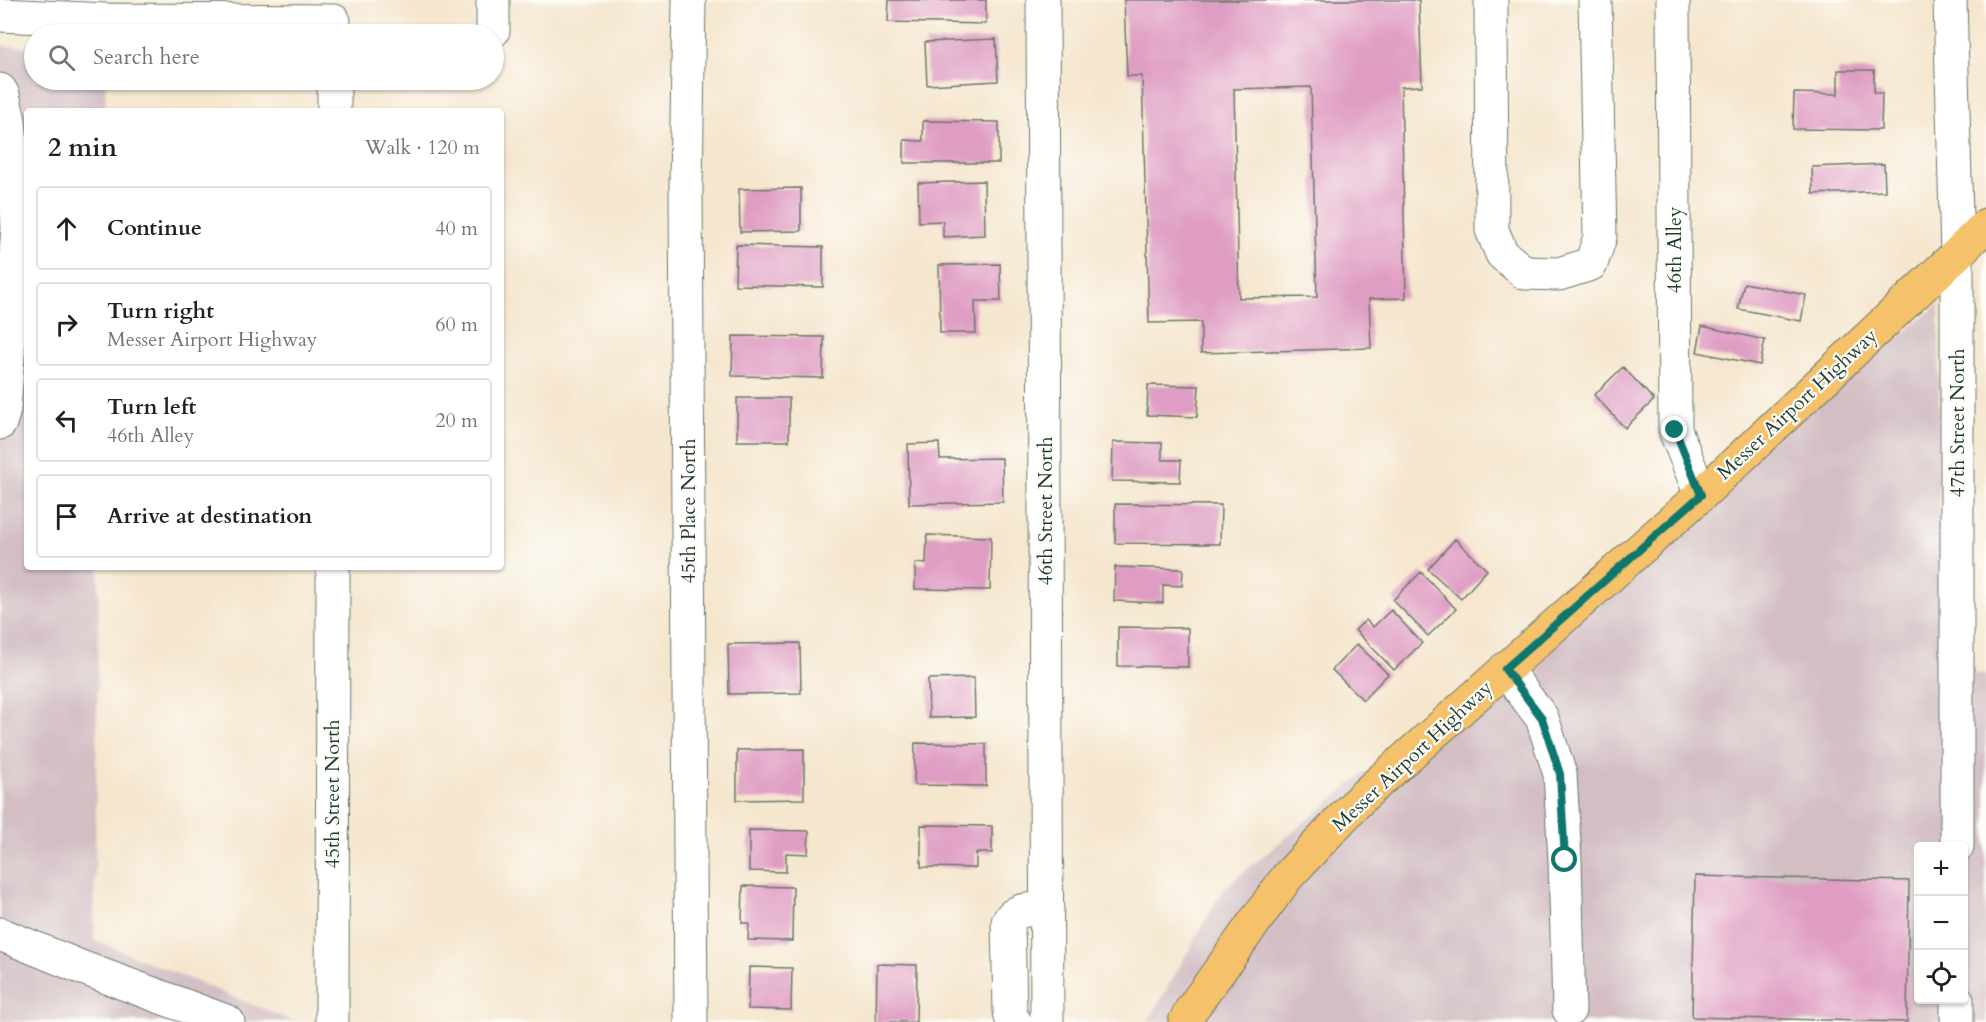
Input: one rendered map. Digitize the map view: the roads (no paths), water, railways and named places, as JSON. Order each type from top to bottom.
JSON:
[{"type":"main road","name":"Messer Airport Highway","points":[[1185,1022],[1191,1010],[1287,877],[1362,797],[1701,495],[1957,255],[1986,225]]},
{"type":"street","name":"45th Place North","points":[[689,0],[686,198],[691,1022]]},
{"type":"street","name":"46th Street North","points":[[1043,0],[1047,1022]]},
{"type":"street","points":[[1491,0],[1492,230],[1502,254],[1525,273],[1559,274],[1591,264],[1600,237],[1595,0]]},
{"type":"street","name":"46th Alley","points":[[1673,0],[1675,430],[1701,495]]},
{"type":"street","name":"47th Street North","points":[[1950,0],[1957,255],[1957,842]]},
{"type":"street","points":[[0,15],[99,10],[334,19]]},
{"type":"street","points":[[0,90],[9,120],[9,227],[4,410],[0,423]]},
{"type":"street","points":[[334,90],[334,108]]},
{"type":"street","name":"45th Street North","points":[[332,1022],[333,570]]},
{"type":"street","points":[[1505,669],[1542,718],[1560,774],[1569,1010]]},
{"type":"street","points":[[1015,1022],[1010,1011],[1008,922],[1012,914],[1017,911],[1047,909]]},
{"type":"street","points":[[0,934],[83,968],[228,1022]]},
{"type":"street","points":[[1957,1004],[1957,1022]]}]
